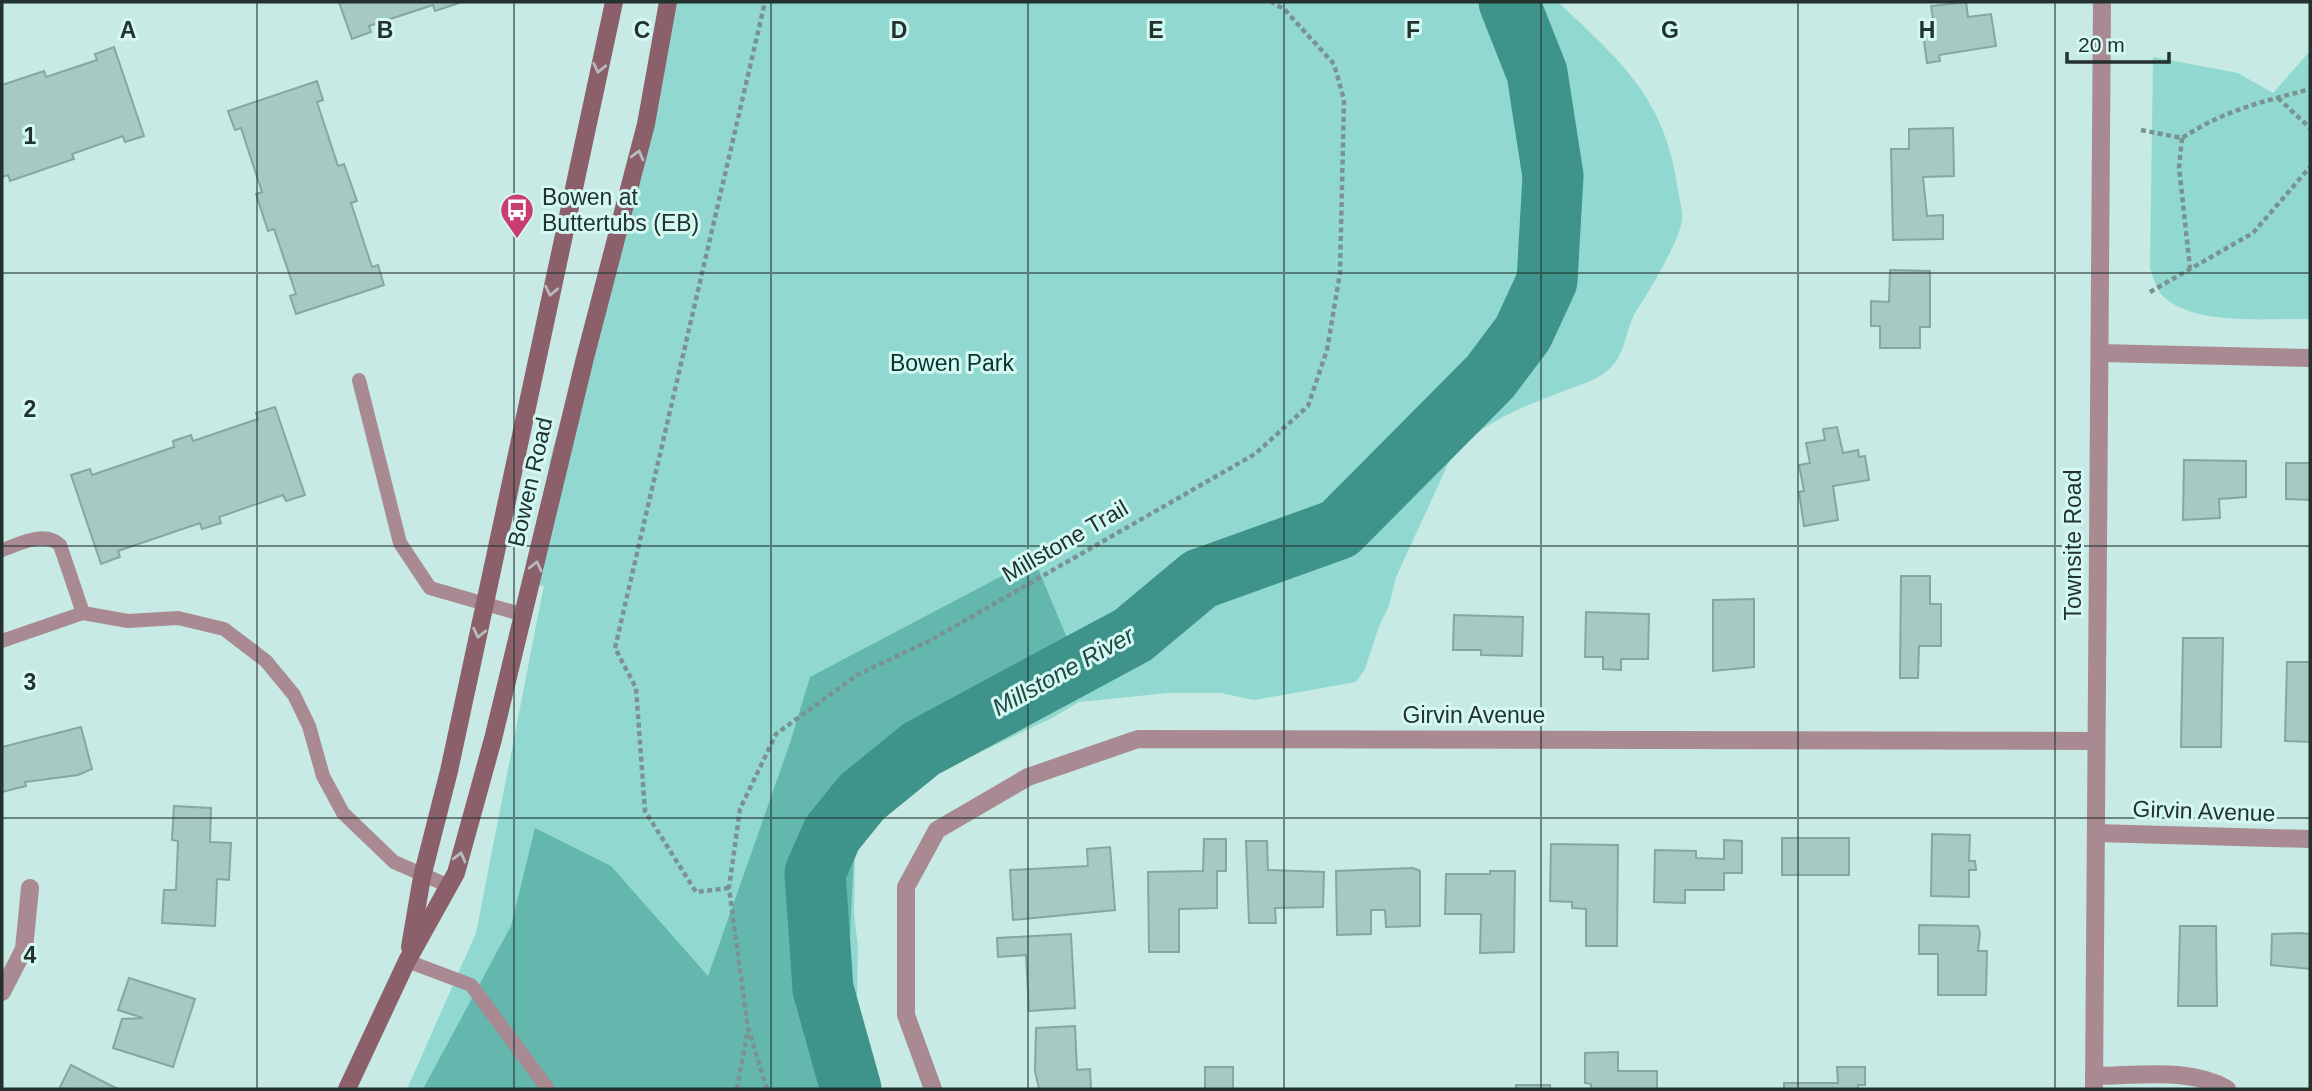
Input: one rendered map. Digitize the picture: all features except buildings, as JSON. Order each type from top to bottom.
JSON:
[{"type":"main road","name":"Bowen Road","points":[[407,961],[422,877],[449,771],[614,2]]},
{"type":"main road","name":"Bowen Road","points":[[347,1089],[407,961],[456,873],[524,615],[585,358],[646,124],[668,2]]},
{"type":"street","name":"Townsite Road","points":[[2094,1083],[2102,2]]},
{"type":"street","points":[[2100,354],[2310,358]]},
{"type":"street","name":"Girvin Avenue","points":[[933,1089],[906,1015],[906,887],[937,830],[1028,777],[1138,739],[2096,741]]},
{"type":"street","name":"Girvin Avenue","points":[[2096,833],[2310,839]]},
{"type":"street","points":[[2,992],[24,949],[30,888]]},
{"type":"street","points":[[2094,1083],[2177,1076],[2200,1078],[2227,1089]]},
{"type":"lane","points":[[359,380],[400,542],[430,588],[524,615]]},
{"type":"lane","points":[[2,551],[42,537],[52,538],[60,545],[83,613]]},
{"type":"lane","points":[[2,641],[83,613],[128,621],[178,618],[224,629],[266,661],[294,695],[309,726],[323,776],[343,813],[394,862],[422,877],[449,886]]},
{"type":"lane","points":[[407,961],[471,985],[548,1089]]},
{"type":"path","points":[[729,888],[696,892],[645,811],[636,688],[615,648],[765,2]]},
{"type":"path","name":"Millstone Trail","points":[[767,1089],[748,1028],[729,888],[740,809],[776,734],[857,675],[931,640],[1255,454],[1308,406],[1327,350],[1340,273],[1344,100],[1334,64],[1285,10],[1272,2]]},
{"type":"path","points":[[2141,130],[2182,138],[2213,119],[2247,104],[2310,89]]},
{"type":"path","points":[[2278,98],[2310,128]]},
{"type":"path","points":[[2182,138],[2179,167],[2190,268]]},
{"type":"path","points":[[2150,292],[2253,233],[2310,167]]},
{"type":"path","points":[[737,1089],[748,1028]]},
{"type":"green space","name":"Bowen Park","points":[[676,2],[1558,2],[1619,61],[1649,103],[1671,153],[1682,220],[1670,253],[1633,318],[1622,350],[1613,365],[1590,381],[1528,405],[1484,428],[1459,449],[1449,462],[1396,577],[1389,606],[1379,626],[1365,669],[1356,682],[1254,700],[1221,693],[1168,693],[1079,702],[1052,718],[913,784],[872,811],[855,859],[857,996],[866,1089],[407,1089],[476,933],[544,585],[533,588],[550,460]]},
{"type":"green space","points":[[2310,51],[2310,319],[2210,316],[2174,305],[2161,294],[2150,268],[2153,57],[2238,73],[2273,93]]},
{"type":"shaded area","points":[[1034,559],[1067,638],[990,736],[855,829],[843,1089],[423,1089],[511,926],[535,828],[611,866],[708,976],[790,743],[810,677]]},
{"type":"waterway","name":"Millstone River","points":[[851,1089],[823,989],[815,873],[832,834],[862,797],[921,749],[1133,635],[1200,579],[1339,529],[1490,377],[1523,333],[1547,281],[1553,176],[1537,73],[1509,2]]},
{"type":"place","name":"Bowen at Buttertubs (EB)","points":[[517,240]]}]
